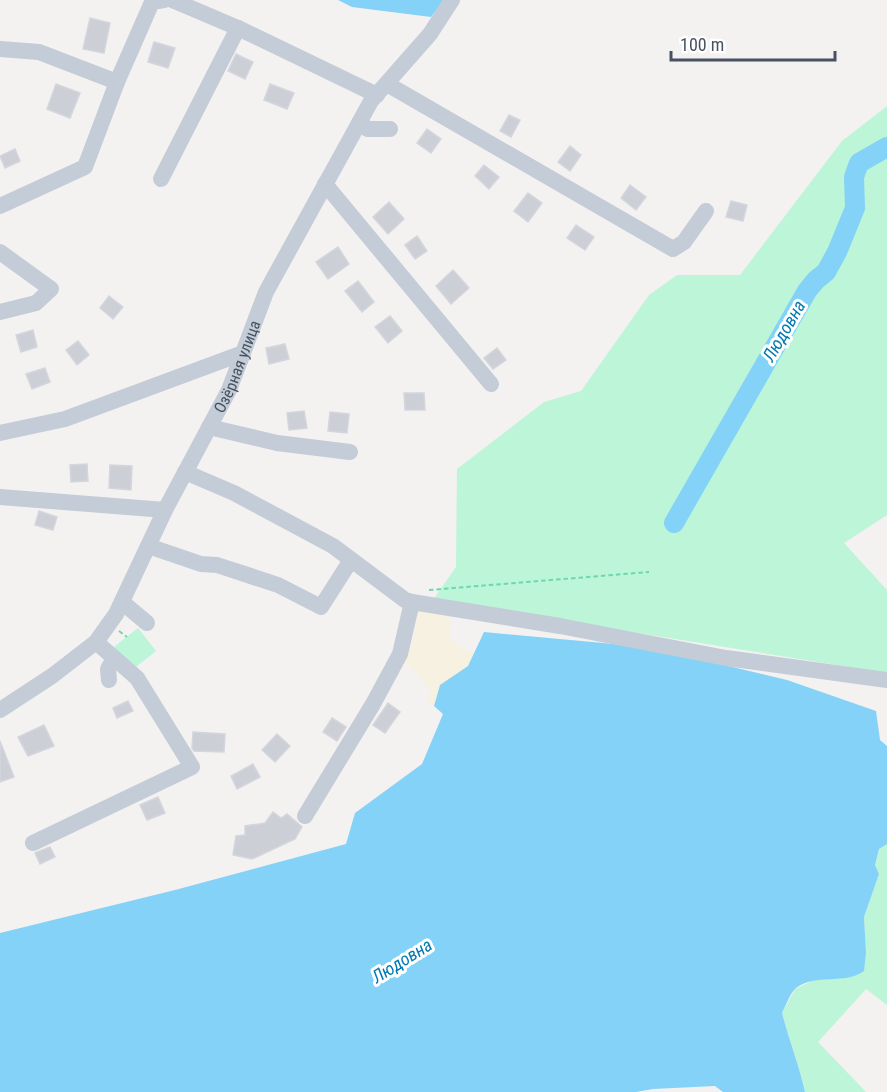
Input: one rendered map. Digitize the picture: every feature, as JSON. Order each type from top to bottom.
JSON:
[{"type":"street","points":[[172,0],[382,89],[673,249],[684,242],[706,211]]},
{"type":"street","name":"Озёрная улица","points":[[0,710],[52,676],[96,642],[116,614],[123,591],[143,548],[165,510],[178,477],[209,428],[229,390],[266,292],[325,184],[365,129],[371,101],[430,34],[452,0]]},
{"type":"street","points":[[0,206],[85,166],[117,82],[155,1]]},
{"type":"street","points":[[161,179],[238,28]]},
{"type":"street","points":[[0,49],[39,52],[117,82]]},
{"type":"street","points":[[365,129],[390,129]]},
{"type":"street","points":[[325,184],[492,384]]},
{"type":"street","points":[[0,252],[51,289],[36,303],[0,312]]},
{"type":"street","points":[[0,434],[65,419],[243,353]]},
{"type":"street","points":[[209,428],[277,443],[350,452]]},
{"type":"street","points":[[178,477],[234,493],[333,546],[405,600],[726,658],[887,680]]},
{"type":"street","points":[[0,496],[165,510]]},
{"type":"street","points":[[143,548],[201,564],[217,566],[278,585],[321,608],[351,560]]},
{"type":"street","points":[[123,591],[147,623]]},
{"type":"street","points":[[305,816],[373,704],[400,654],[412,602]]},
{"type":"street","points":[[33,843],[192,766],[137,678],[96,642]]},
{"type":"street","points":[[109,680],[108,669],[114,658]]},
{"type":"path","points":[[429,590],[649,572]]},
{"type":"green space","points":[[887,106],[887,515],[844,543],[887,590],[887,673],[433,600],[456,567],[457,469],[544,402],[581,391],[649,295],[677,275],[740,275],[842,141]]},
{"type":"green space","points":[[138,628],[156,651],[132,670],[114,647]]},
{"type":"green space","points":[[887,844],[887,1005],[866,989],[818,1042],[866,1092],[805,1092],[782,1013],[795,989],[816,979],[858,975],[866,952],[864,917],[879,874],[875,865],[879,849]]},
{"type":"sand","points":[[419,609],[451,613],[450,640],[473,654],[468,666],[440,685],[434,706],[428,702],[431,689],[405,662],[412,645]]},
{"type":"water","points":[[338,0],[444,0],[431,17],[352,7]]},
{"type":"water","points":[[484,632],[614,644],[690,657],[787,680],[876,711],[880,740],[887,746],[887,844],[879,849],[875,865],[879,874],[864,917],[866,952],[864,971],[848,977],[812,981],[796,988],[782,1013],[805,1092],[723,1092],[715,1086],[636,1092],[0,1092],[0,933],[175,890],[346,844],[355,813],[422,764],[443,714],[434,706],[440,685],[468,666]]},
{"type":"building","points":[[90,18],[110,23],[104,53],[83,49]]},
{"type":"building","points":[[154,42],[175,48],[168,68],[148,62]]},
{"type":"building","points":[[236,54],[253,62],[245,79],[228,71]]},
{"type":"building","points":[[56,84],[80,93],[70,118],[47,109]]},
{"type":"building","points":[[270,84],[294,93],[287,109],[264,100]]},
{"type":"building","points":[[509,115],[520,120],[511,137],[500,131]]},
{"type":"building","points":[[427,129],[441,139],[431,153],[417,143]]},
{"type":"building","points":[[570,146],[581,155],[570,171],[558,162]]},
{"type":"building","points":[[15,149],[20,161],[5,168],[0,156]]},
{"type":"building","points":[[484,165],[499,177],[489,189],[475,176]]},
{"type":"building","points":[[630,185],[646,197],[636,210],[621,198]]},
{"type":"building","points":[[528,193],[542,203],[528,222],[514,211]]},
{"type":"building","points":[[731,201],[747,205],[743,221],[726,217]]},
{"type":"building","points":[[389,202],[404,219],[388,234],[373,217]]},
{"type":"building","points":[[576,225],[594,237],[585,250],[567,238]]},
{"type":"building","points":[[417,236],[427,251],[415,259],[405,245]]},
{"type":"building","points":[[338,247],[349,264],[328,279],[316,262]]},
{"type":"building","points":[[453,270],[469,288],[451,304],[436,286]]},
{"type":"building","points":[[358,281],[374,302],[362,312],[345,291]]},
{"type":"building","points":[[109,296],[123,307],[113,319],[100,308]]},
{"type":"building","points":[[390,316],[402,331],[388,343],[375,327]]},
{"type":"building","points":[[33,330],[37,347],[21,352],[16,335]]},
{"type":"building","points":[[78,341],[89,355],[77,365],[66,350]]},
{"type":"building","points":[[285,344],[289,359],[269,364],[266,348]]},
{"type":"building","points":[[497,348],[506,360],[493,369],[484,358]]},
{"type":"building","points":[[45,368],[50,382],[32,389],[26,374]]},
{"type":"building","points":[[404,393],[424,393],[425,410],[405,410]]},
{"type":"building","points":[[304,411],[307,428],[289,430],[287,413]]},
{"type":"building","points":[[330,412],[349,414],[347,433],[328,431]]},
{"type":"building","points":[[87,464],[88,481],[71,482],[70,465]]},
{"type":"building","points":[[110,465],[132,466],[131,490],[109,488]]},
{"type":"building","points":[[39,511],[57,517],[53,530],[35,525]]},
{"type":"building","points":[[128,701],[133,711],[117,718],[113,708]]},
{"type":"building","points":[[388,703],[400,712],[385,733],[373,725]]},
{"type":"building","points":[[332,718],[346,727],[337,741],[323,732]]},
{"type":"building","points":[[44,725],[54,746],[28,756],[18,737]]},
{"type":"building","points":[[193,732],[225,734],[224,752],[194,751],[192,748]]},
{"type":"building","points":[[277,734],[290,746],[275,762],[262,750]]},
{"type":"building","points":[[0,741],[14,777],[0,782]]},
{"type":"building","points":[[253,764],[260,777],[237,789],[231,776]]},
{"type":"building","points":[[158,797],[165,813],[147,820],[140,805]]},
{"type":"building","points":[[273,812],[281,818],[287,814],[302,827],[295,839],[252,859],[233,855],[236,836],[245,835],[245,826],[265,823]]},
{"type":"building","points":[[50,847],[55,857],[40,864],[35,853]]},
{"type":"waterway","name":"Людовна","points":[[674,523],[807,291],[826,272],[837,252],[855,208],[854,177],[859,163],[887,147]]}]
